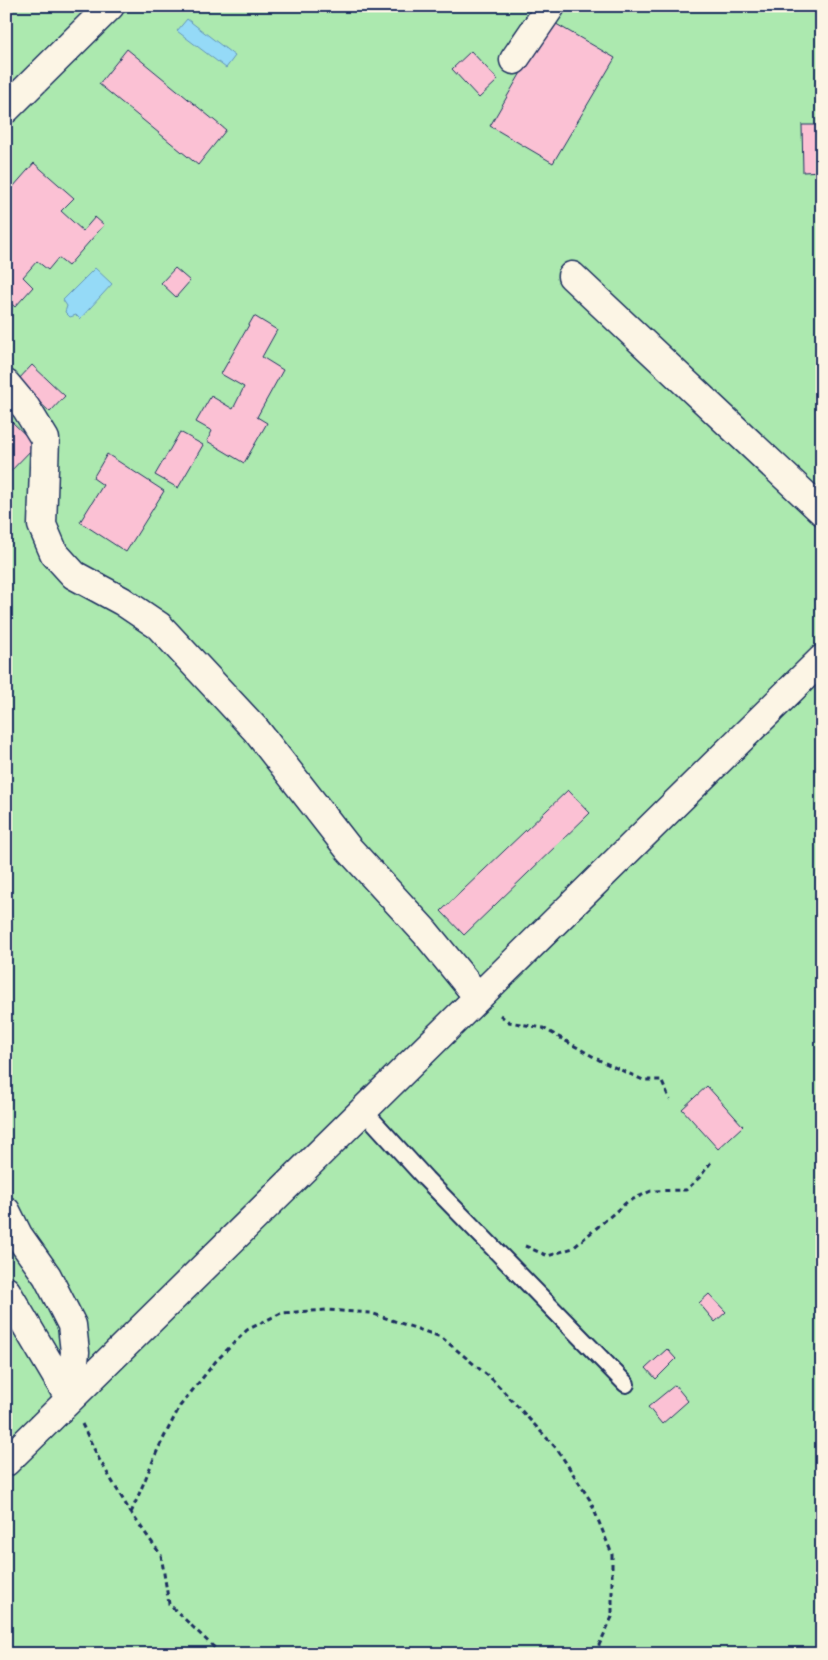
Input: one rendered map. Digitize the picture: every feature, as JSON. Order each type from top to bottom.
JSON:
[{"type":"street","points":[[6,109],[110,6]]},
{"type":"street","points":[[514,60],[550,6]]},
{"type":"street","points":[[572,276],[822,511]]},
{"type":"street","points":[[6,384],[26,408],[45,439],[42,525],[54,553],[74,575],[122,601],[159,626],[256,730],[348,848],[425,932],[478,997]]},
{"type":"street","points":[[6,1462],[822,659]]},
{"type":"street","points":[[6,1211],[18,1236],[47,1276],[72,1325],[74,1352],[70,1399]]},
{"type":"street","points":[[6,1291],[70,1399]]},
{"type":"lane","points":[[363,1110],[426,1179],[626,1384]]},
{"type":"path","points":[[478,997],[509,1022],[543,1028],[601,1061],[643,1080],[661,1080],[670,1100]]},
{"type":"path","points":[[517,1243],[548,1256],[573,1248],[626,1202],[651,1191],[686,1190],[711,1162]]},
{"type":"path","points":[[131,1513],[158,1449],[180,1406],[216,1361],[248,1330],[281,1312],[326,1310],[371,1313],[441,1337],[493,1380],[557,1449],[590,1500],[612,1554],[612,1617],[595,1654]]},
{"type":"path","points":[[70,1399],[99,1460],[131,1513],[161,1555],[169,1604],[220,1654]]},
{"type":"green space","points":[[6,6],[822,6],[822,1654],[6,1654]]},
{"type":"water","points":[[187,19],[235,56],[226,68],[177,31]]},
{"type":"water","points":[[95,268],[112,284],[80,319],[76,315],[70,317],[65,312],[67,306],[63,300]]},
{"type":"building","points":[[551,21],[615,58],[553,163],[490,126]]},
{"type":"building","points":[[127,49],[226,130],[198,165],[99,84]]},
{"type":"building","points":[[471,51],[498,80],[479,98],[452,69]]},
{"type":"building","points":[[802,125],[822,125],[822,171],[803,172]]},
{"type":"building","points":[[34,163],[74,198],[61,211],[83,231],[95,217],[104,225],[68,266],[58,258],[48,270],[37,261],[23,277],[33,287],[15,307],[6,299],[6,206],[10,201],[6,195]]},
{"type":"building","points":[[175,268],[190,281],[176,297],[161,283]]},
{"type":"building","points":[[254,316],[277,330],[262,357],[283,370],[257,417],[267,423],[244,463],[207,441],[212,431],[196,422],[211,396],[233,409],[244,387],[221,374]]},
{"type":"building","points":[[32,365],[65,396],[50,412],[17,381]]},
{"type":"building","points":[[11,421],[36,445],[6,476],[6,426]]},
{"type":"building","points":[[180,432],[203,445],[178,488],[155,475]]},
{"type":"building","points":[[107,454],[164,491],[126,552],[80,522],[103,485],[93,478]]},
{"type":"building","points":[[568,790],[590,813],[464,935],[441,911]]},
{"type":"building","points":[[707,1086],[743,1126],[718,1149],[682,1109]]},
{"type":"building","points":[[709,1294],[726,1312],[715,1322],[699,1303]]},
{"type":"building","points":[[667,1349],[676,1359],[656,1379],[646,1368]]},
{"type":"building","points":[[675,1385],[688,1401],[662,1424],[648,1407]]}]
